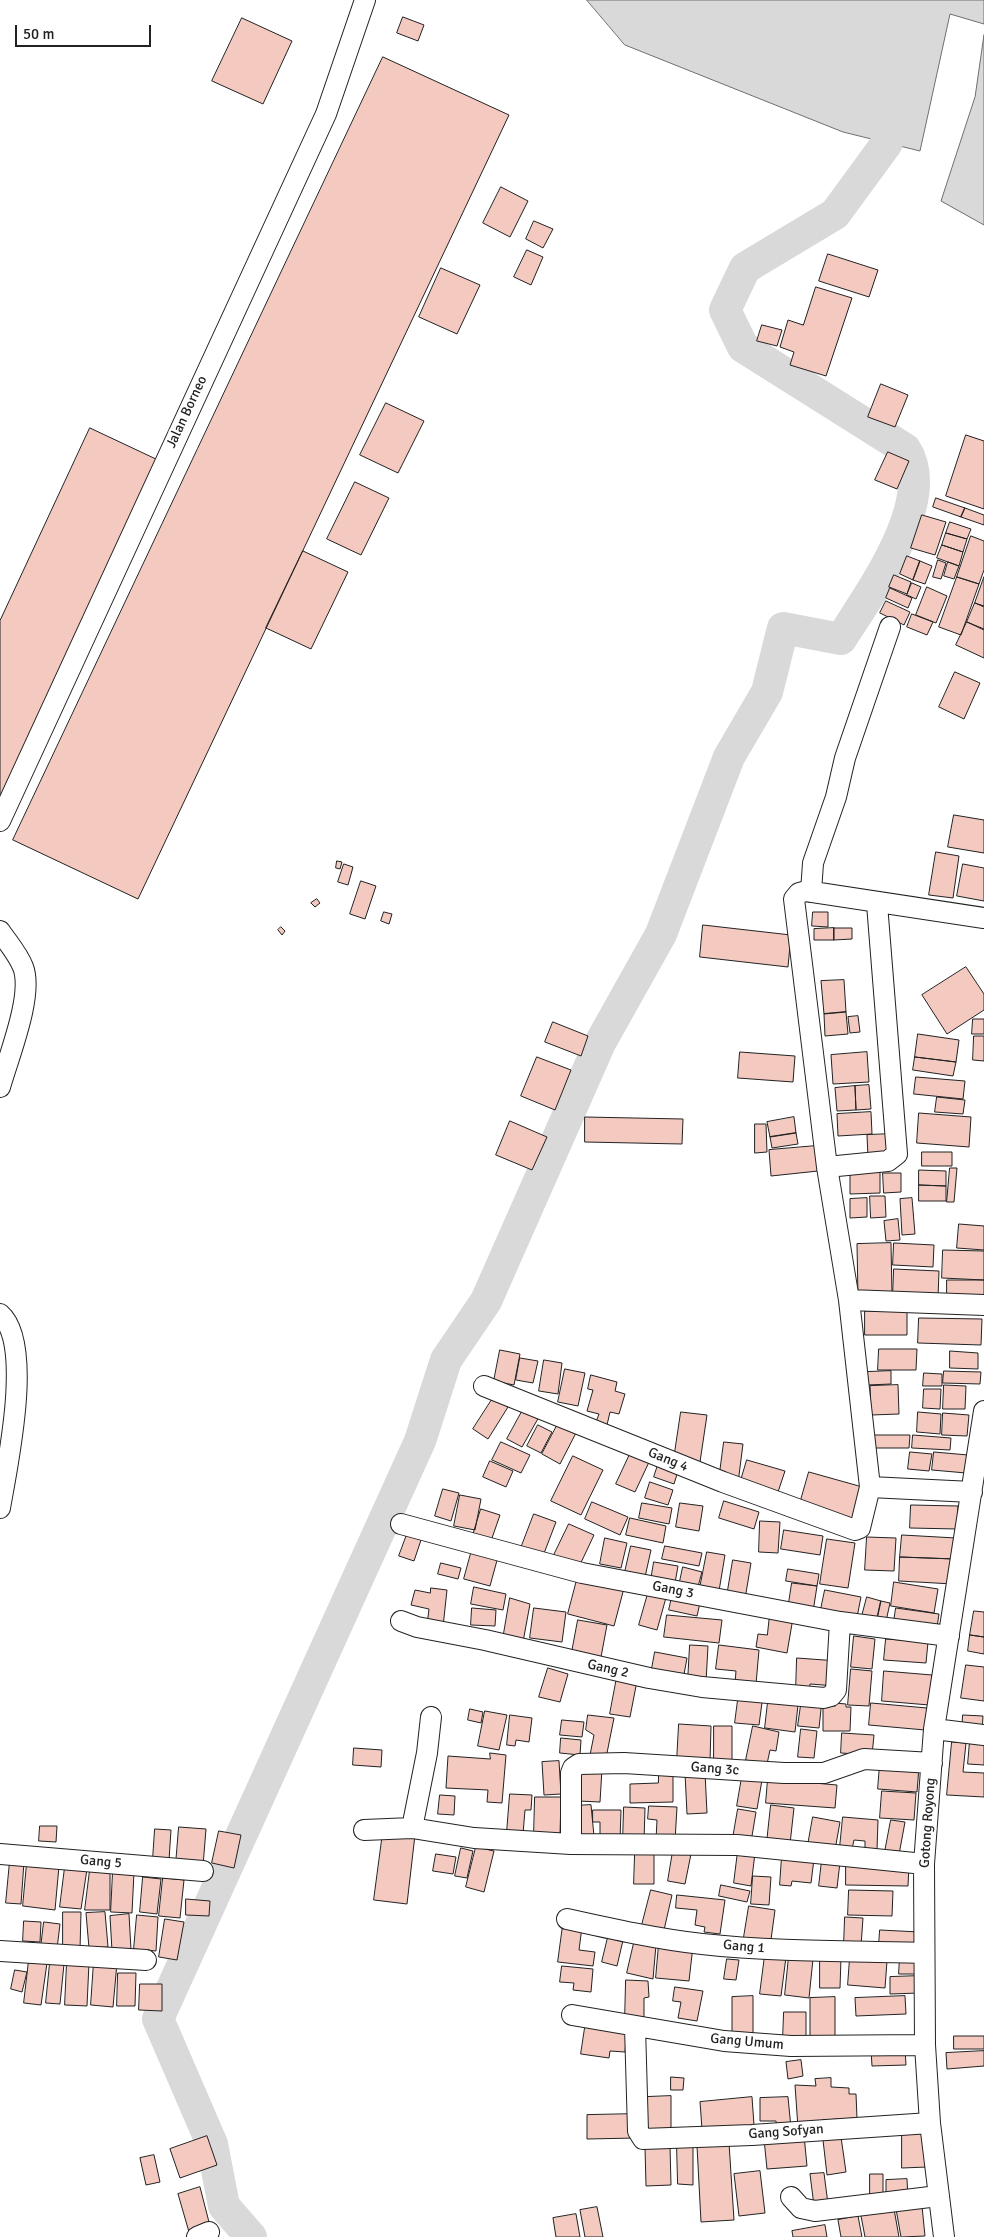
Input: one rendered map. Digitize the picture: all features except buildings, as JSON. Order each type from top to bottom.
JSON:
[{"type":"street","name":"Jalan Borneo","points":[[0,821],[326,114],[365,0]]},
{"type":"street","points":[[811,892],[813,863],[836,796],[844,758],[890,627]]},
{"type":"street","points":[[972,1492],[870,1487],[849,1300],[827,1167],[794,899],[795,896],[802,892],[811,892],[877,904],[984,918]]},
{"type":"street","points":[[827,1167],[888,1161],[897,1154],[877,904]]},
{"type":"street","points":[[0,932],[24,969],[26,984],[25,1000],[0,1087]]},
{"type":"street","points":[[849,1300],[984,1306]]},
{"type":"street","points":[[0,1314],[5,1318],[14,1334],[17,1385],[12,1440],[0,1508]]},
{"type":"street","name":"Gang 4","points":[[484,1386],[723,1482],[855,1530],[859,1529],[862,1524],[870,1487]]},
{"type":"street","name":"Gotong Royong","points":[[944,2237],[930,2123],[925,2045],[924,1864],[934,1729],[950,1636],[975,1527],[972,1492],[984,1411]]},
{"type":"street","name":"Gang 3","points":[[401,1524],[582,1573],[840,1622],[950,1636]]},
{"type":"street","name":"Gang 2","points":[[401,1621],[417,1627],[484,1640],[649,1678],[702,1687],[829,1698],[836,1690],[840,1622]]},
{"type":"street","points":[[412,1828],[432,1717]]},
{"type":"street","points":[[934,1729],[984,1735]]},
{"type":"street","name":"Gang 3c","points":[[571,1844],[571,1773],[573,1768],[579,1764],[624,1763],[784,1774],[824,1773],[864,1759],[932,1763]]},
{"type":"street","points":[[364,1830],[412,1828],[474,1838],[571,1844],[737,1845],[924,1864]]},
{"type":"street","name":"Gang 5","points":[[0,1854],[203,1871]]},
{"type":"street","name":"Gang 1","points":[[567,1919],[638,1935],[703,1944],[770,1950],[923,1953]]},
{"type":"street","points":[[0,1951],[146,1960]]},
{"type":"street","name":"Gang Umum","points":[[572,2015],[724,2041],[791,2046],[925,2045]]},
{"type":"street","name":"Gang Sofyan","points":[[635,2027],[638,2132],[643,2139],[752,2135],[930,2123]]},
{"type":"street","points":[[791,2197],[801,2208],[815,2211],[938,2196]]},
{"type":"shaded area","points":[[587,0],[984,0],[984,24],[950,14],[920,151],[843,132],[625,45]]},
{"type":"shaded area","points":[[984,35],[984,225],[941,201],[975,97]]},
{"type":"waterway","points":[[251,2237],[224,2206],[212,2144],[158,2019],[420,1441],[446,1360],[486,1301],[600,1043],[661,934],[729,757],[767,692],[783,628],[841,639],[882,573],[896,547],[907,520],[913,494],[913,470],[905,449],[743,347],[725,310],[745,268],[835,214],[887,143],[886,99]]}]
